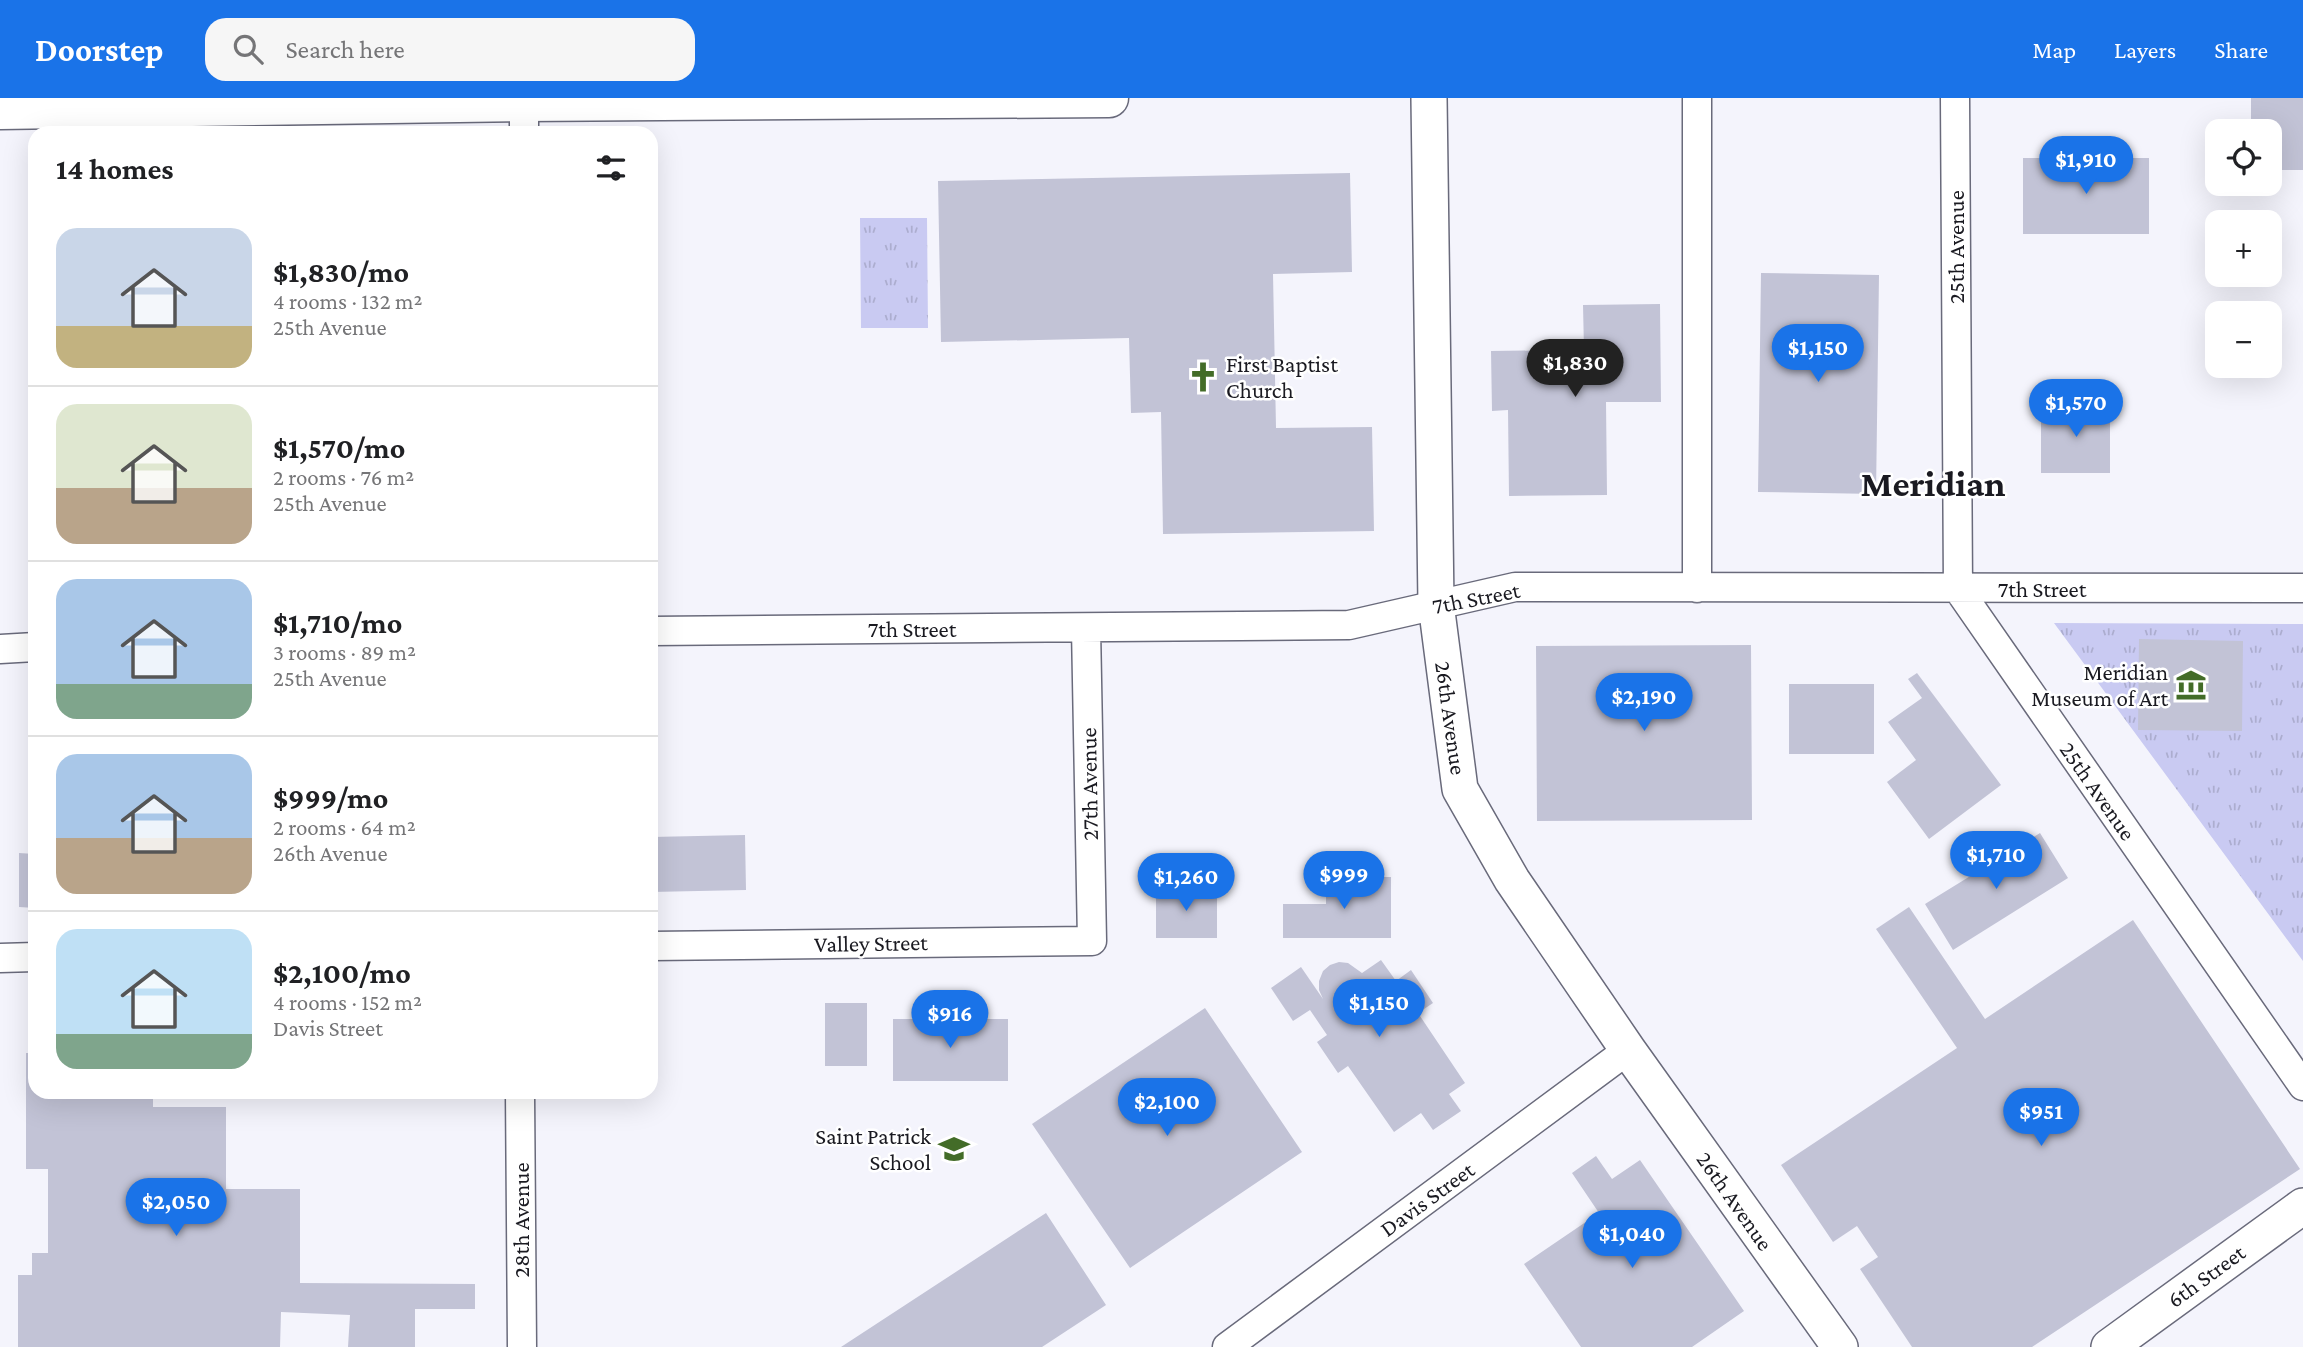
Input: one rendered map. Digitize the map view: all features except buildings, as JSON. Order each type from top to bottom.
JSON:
[{"type":"main road","points":[[0,110],[524,111],[1110,98]]},
{"type":"street","name":"26th Avenue","points":[[1429,98],[1436,604],[1460,789],[1512,880],[1628,1050],[1840,1347]]},
{"type":"street","points":[[1697,98],[1698,588]]},
{"type":"street","name":"25th Avenue","points":[[1955,98],[1958,589],[2303,1086]]},
{"type":"street","name":"7th Street","points":[[658,631],[1349,625],[1515,587],[2303,588]]},
{"type":"street","name":"27th Avenue","points":[[1086,628],[1092,941]]},
{"type":"street","points":[[0,649],[28,648]]},
{"type":"street","name":"Valley Street","points":[[658,946],[1092,941]]},
{"type":"street","points":[[0,958],[28,957]]},
{"type":"street","name":"Davis Street","points":[[1227,1347],[1628,1050]]},
{"type":"street","name":"28th Avenue","points":[[520,1099],[522,1347]]},
{"type":"street","name":"6th Street","points":[[2109,1347],[2303,1206]]},
{"type":"green space","points":[[860,218],[927,218],[928,328],[861,328]]},
{"type":"green space","points":[[2054,623],[2303,624],[2303,961]]},
{"type":"place","name":"First Baptist Church","points":[[1203,377]]},
{"type":"place","name":"Meridian Museum of Art","points":[[2191,685]]},
{"type":"place","name":"Saint Patrick School","points":[[954,1149]]},
{"type":"district","name":"Meridian","points":[[1933,483]]}]
